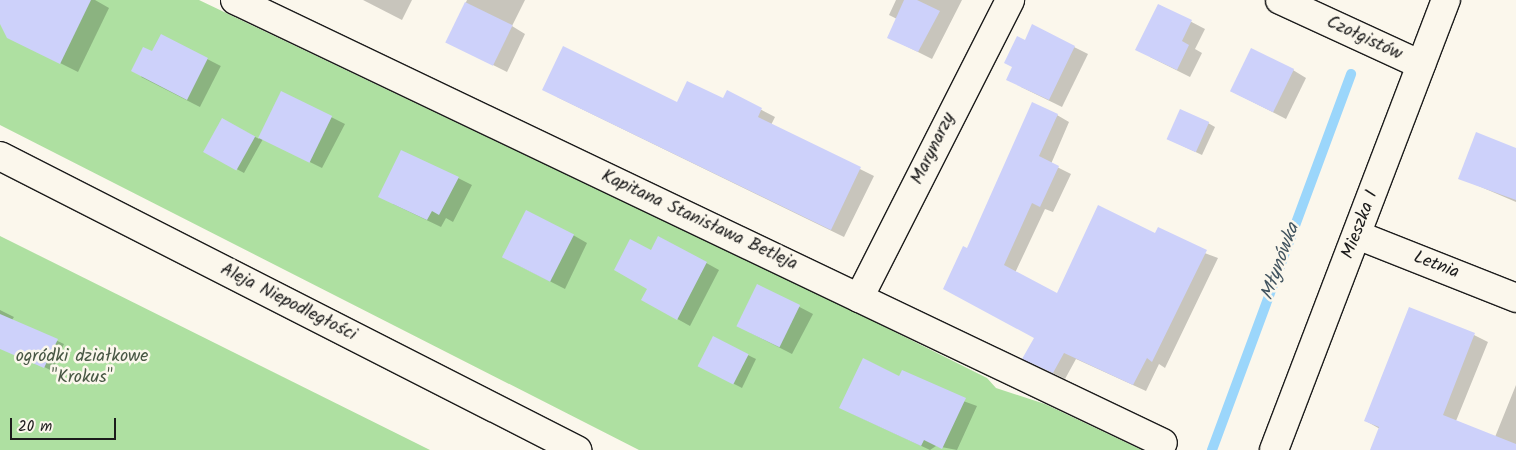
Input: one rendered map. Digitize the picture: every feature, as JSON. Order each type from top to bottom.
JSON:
[{"type":"street","name":"Kapitana Stanisława Betleja","points":[[235,0],[1162,443]]},
{"type":"street","name":"Marynarzy","points":[[859,298],[1010,0]]},
{"type":"street","name":"Czołgistów","points":[[1280,0],[1410,61]]},
{"type":"street","name":"Mieszka I","points":[[1274,450],[1357,235],[1410,61],[1446,0]]},
{"type":"street","name":"Aleja Niepodległości","points":[[0,156],[577,450]]},
{"type":"street","name":"Letnia","points":[[1357,235],[1516,298]]},
{"type":"green space","points":[[0,0],[199,0],[865,317],[987,378],[996,388],[1045,404],[1142,450],[639,450],[0,125]]},
{"type":"green space","name":"ogródki działkowe \"Krokus\"","points":[[0,236],[430,450],[0,450]]},
{"type":"building","points":[[0,0],[91,0],[60,64],[7,38],[0,24]]},
{"type":"building","points":[[904,0],[917,0],[940,11],[918,52],[887,38]]},
{"type":"building","points":[[465,2],[513,25],[493,66],[445,42]]},
{"type":"building","points":[[1158,4],[1192,20],[1182,41],[1189,45],[1177,70],[1135,50]]},
{"type":"building","points":[[1032,24],[1075,46],[1049,100],[1006,80],[1012,67],[1004,63],[1017,36],[1025,40]]},
{"type":"building","points":[[161,34],[208,58],[187,100],[131,71],[143,47],[152,51]]},
{"type":"building","points":[[563,46],[677,102],[687,81],[723,98],[727,90],[762,108],[758,117],[861,167],[831,230],[542,90]]},
{"type":"building","points":[[1251,48],[1294,69],[1273,112],[1230,91]]},
{"type":"building","points":[[281,91],[332,116],[309,163],[258,138]]},
{"type":"building","points":[[1032,102],[1058,114],[1039,156],[1059,166],[1040,207],[1032,203],[1004,265],[1057,293],[1098,205],[1155,233],[1158,227],[1207,250],[1152,362],[1147,358],[1133,385],[1064,353],[1053,373],[1022,359],[1034,338],[943,289],[963,246],[967,248]]},
{"type":"building","points":[[1180,109],[1209,122],[1196,152],[1167,139]]},
{"type":"building","points":[[222,118],[255,136],[236,171],[203,152]]},
{"type":"building","points":[[1476,132],[1516,148],[1516,200],[1458,179]]},
{"type":"building","points":[[401,150],[459,177],[439,215],[432,211],[427,220],[378,197]]},
{"type":"building","points":[[526,210],[574,235],[550,282],[502,257]]},
{"type":"building","points":[[658,236],[707,262],[677,320],[641,300],[647,289],[614,270],[630,239],[651,250]]},
{"type":"building","points":[[757,284],[800,305],[780,347],[736,326]]},
{"type":"building","points":[[1409,307],[1475,333],[1443,415],[1516,444],[1516,450],[1370,450],[1379,427],[1364,421]]},
{"type":"building","points":[[0,314],[58,339],[44,368],[0,349]]},
{"type":"building","points":[[713,336],[749,354],[733,384],[698,366]]},
{"type":"building","points":[[863,358],[899,376],[902,370],[966,398],[942,449],[924,440],[921,446],[839,408]]},
{"type":"waterway","name":"Młynówka","points":[[1212,450],[1351,74]]}]
